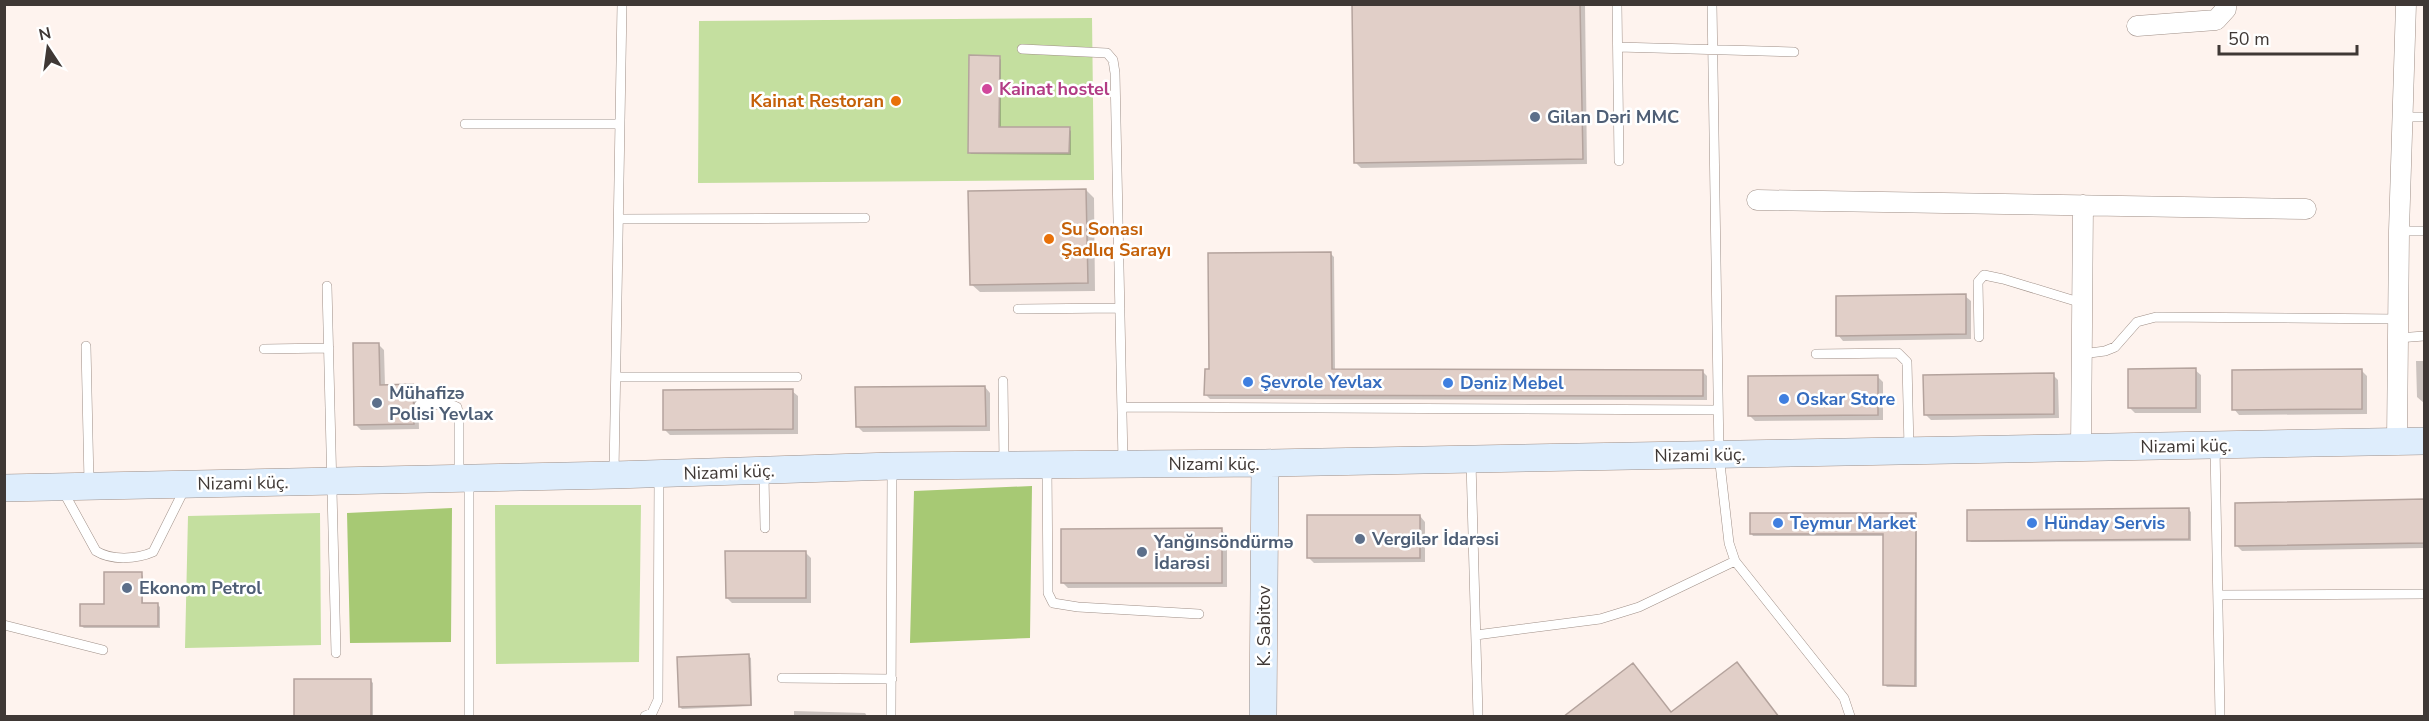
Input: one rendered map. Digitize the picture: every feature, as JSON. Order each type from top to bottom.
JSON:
[{"type":"main road","name":"Nizami küç.","points":[[4,488],[464,479],[892,466],[1471,460],[2424,441]]},
{"type":"main road","name":"K. Sabitov","points":[[1263,717],[1265,463]]},
{"type":"street","points":[[2137,26],[2216,20],[2226,9],[2226,4]]},
{"type":"street","points":[[2397,441],[2399,231],[2406,4]]},
{"type":"street","points":[[1758,200],[2306,209]]},
{"type":"street","points":[[2081,448],[2083,205]]},
{"type":"lane","points":[[614,475],[622,4]]},
{"type":"lane","points":[[1617,4],[1619,161]]},
{"type":"lane","points":[[1712,4],[1719,455],[1729,543],[1735,561],[1844,698],[1850,717]]},
{"type":"lane","points":[[1618,47],[1794,52]]},
{"type":"lane","points":[[1022,49],[1107,52],[1113,60],[1123,464]]},
{"type":"lane","points":[[2402,117],[2424,117]]},
{"type":"lane","points":[[465,124],[620,124]]},
{"type":"lane","points":[[619,219],[866,218]]},
{"type":"lane","points":[[2399,231],[2424,231]]},
{"type":"lane","points":[[1979,337],[1978,282],[1984,275],[2082,303]]},
{"type":"lane","points":[[327,286],[336,653]]},
{"type":"lane","points":[[1018,309],[1120,308]]},
{"type":"lane","points":[[2082,354],[2105,351],[2115,347],[2137,322],[2156,317],[2398,328],[2424,336]]},
{"type":"lane","points":[[86,346],[89,486]]},
{"type":"lane","points":[[264,349],[329,348]]},
{"type":"lane","points":[[1816,354],[1899,353],[1907,362],[1909,451]]},
{"type":"lane","points":[[616,377],[797,377]]},
{"type":"lane","points":[[1003,381],[1004,465]]},
{"type":"lane","points":[[419,405],[449,404],[457,407],[459,416],[464,479],[469,717]]},
{"type":"lane","points":[[1122,407],[1718,410]]},
{"type":"lane","points":[[2215,445],[2220,717]]},
{"type":"lane","points":[[1471,460],[1479,717]]},
{"type":"lane","points":[[1047,465],[1048,593],[1053,603],[1078,608],[1199,614]]},
{"type":"lane","points":[[891,717],[892,466]]},
{"type":"lane","points":[[764,471],[765,528]]},
{"type":"lane","points":[[645,717],[652,713],[658,700],[659,474]]},
{"type":"lane","points":[[60,486],[96,551],[105,557],[142,556],[153,552],[187,484]]},
{"type":"lane","points":[[1476,635],[1600,619],[1639,607],[1735,561]]},
{"type":"lane","points":[[2218,596],[2424,594]]},
{"type":"lane","points":[[4,625],[103,650]]},
{"type":"lane","points":[[782,678],[892,679]]},
{"type":"green space","name":"Kainat Restoran","points":[[1092,18],[1094,180],[698,183],[699,21]]},
{"type":"green space","points":[[1032,486],[1030,638],[910,643],[914,491]]},
{"type":"green space","points":[[495,505],[641,505],[639,662],[496,664]]},
{"type":"green space","points":[[452,508],[451,642],[350,643],[347,513]]},
{"type":"green space","points":[[320,513],[321,645],[185,648],[188,516]]},
{"type":"building","points":[[1352,4],[1580,4],[1583,159],[1354,163]]},
{"type":"building","points":[[969,55],[1000,56],[999,127],[1070,127],[1069,153],[968,153]]},
{"type":"building","points":[[1086,189],[1088,283],[970,285],[968,191]]},
{"type":"building","points":[[1331,252],[1332,369],[1703,370],[1703,396],[1204,395],[1205,369],[1209,369],[1208,253]]},
{"type":"building","points":[[1966,294],[1966,334],[1836,336],[1836,296]]},
{"type":"building","points":[[353,343],[379,343],[380,385],[413,384],[414,424],[354,425]]},
{"type":"building","points":[[2196,368],[2196,408],[2128,408],[2128,369]]},
{"type":"building","points":[[2362,369],[2362,409],[2232,410],[2232,370]]},
{"type":"building","points":[[2054,373],[2054,414],[1924,415],[1923,375]]},
{"type":"building","points":[[1878,375],[1878,415],[1748,416],[1748,376]]},
{"type":"building","points":[[985,386],[986,426],[856,427],[855,387]]},
{"type":"building","points":[[793,389],[793,429],[663,430],[663,390]]},
{"type":"building","points":[[2424,499],[2424,543],[2235,546],[2235,503]]},
{"type":"building","points":[[2189,508],[2189,539],[1967,541],[1967,510]]},
{"type":"building","points":[[1750,513],[1916,513],[1915,686],[1883,685],[1883,534],[1750,534]]},
{"type":"building","points":[[1307,515],[1420,515],[1420,558],[1307,558]]},
{"type":"building","points":[[1222,528],[1222,583],[1061,583],[1061,529]]},
{"type":"building","points":[[725,551],[806,551],[806,598],[726,598]]},
{"type":"building","points":[[104,572],[142,572],[142,603],[158,603],[158,626],[80,626],[80,604],[104,604]]},
{"type":"building","points":[[749,654],[751,705],[679,707],[677,657]]},
{"type":"building","points":[[1737,662],[1779,717],[1563,717],[1633,663],[1671,712]]},
{"type":"building","points":[[294,679],[371,679],[371,717],[294,717]]},
{"type":"place","name":"Kainat hostel","points":[[987,89]]},
{"type":"place","name":"Kainat Restoran","points":[[896,101]]},
{"type":"place","name":"Gilan Dəri MMC","points":[[1535,117]]},
{"type":"place","name":"Su Sonası Şadlıq Sarayı","points":[[1049,239]]},
{"type":"place","name":"Şevrole Yevlax","points":[[1248,382]]},
{"type":"place","name":"Dəniz Mebel","points":[[1448,383]]},
{"type":"place","name":"Oskar Store","points":[[1784,399]]},
{"type":"place","name":"Mühafizə Polisi Yevlax","points":[[377,403]]},
{"type":"place","name":"Teymur Market","points":[[1778,523]]},
{"type":"place","name":"Hünday Servis","points":[[2032,523]]},
{"type":"place","name":"Vergilər İdarəsi","points":[[1360,539]]},
{"type":"place","name":"Yanğınsöndürmə İdarəsi","points":[[1142,552]]},
{"type":"place","name":"Ekonom Petrol","points":[[127,588]]}]
